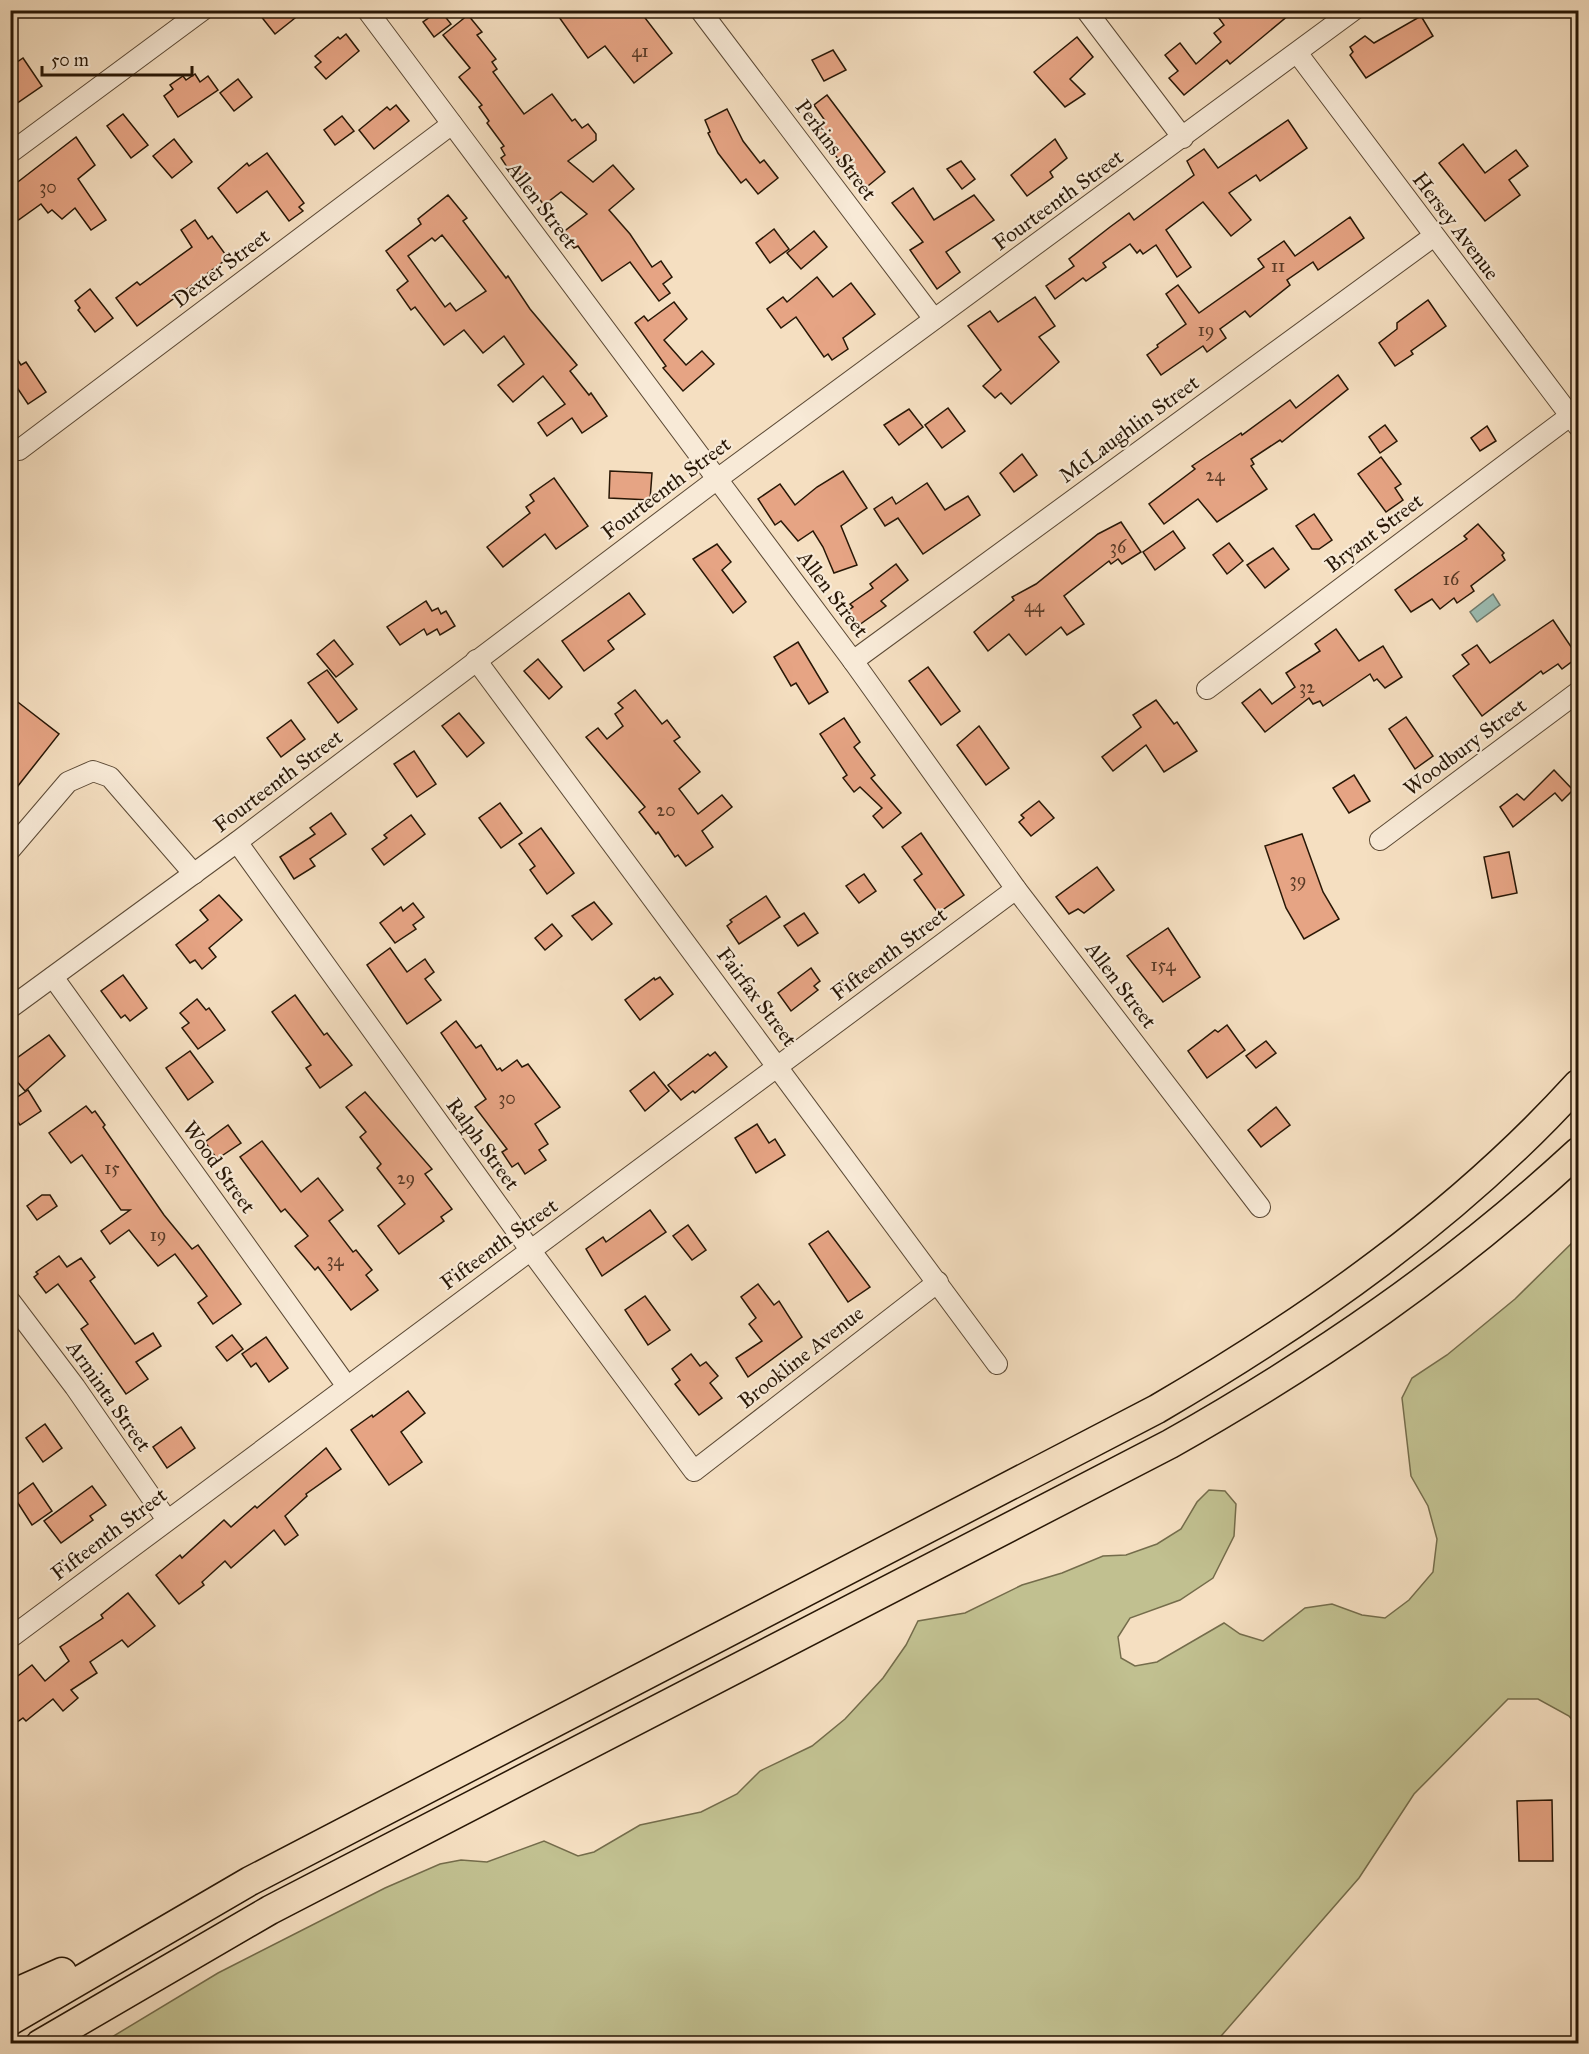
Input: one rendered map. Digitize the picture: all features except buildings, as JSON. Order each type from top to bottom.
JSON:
[{"type":"highway","points":[[10,2021],[184,1918],[271,1870],[1136,1420],[1222,1371],[1339,1293],[1409,1242],[1522,1141],[1578,1084]]},
{"type":"highway","points":[[40,2043],[270,1910],[1159,1449],[1233,1408],[1347,1336],[1412,1291],[1528,1198],[1578,1152]]},
{"type":"highway","points":[[10,1995],[184,1918]]},
{"type":"street","points":[[10,153],[203,10]]},
{"type":"street","name":"Allen Street","points":[[367,10],[853,662],[1016,889],[1260,1207]]},
{"type":"street","name":"Perkins Street","points":[[700,10],[934,319]]},
{"type":"street","points":[[1086,10],[1183,138]]},
{"type":"street","name":"Fourteenth Street","points":[[10,1008],[237,842],[716,480],[1298,54],[1354,10]]},
{"type":"street","name":"Hersey Avenue","points":[[1298,54],[1574,421]]},
{"type":"street","name":"Dexter Street","points":[[19,450],[452,124]]},
{"type":"street","name":"McLaughlin Street","points":[[853,662],[1434,236]]},
{"type":"street","name":"Bryant Street","points":[[1207,689],[1574,421]]},
{"type":"street","name":"Fairfax Street","points":[[476,660],[779,1066],[997,1364]]},
{"type":"street","name":"Woodbury Street","points":[[1380,840],[1578,692]]},
{"type":"street","points":[[10,850],[68,782],[93,771],[110,777],[194,874]]},
{"type":"street","name":"Ralph Street","points":[[237,842],[531,1251],[694,1470]]},
{"type":"street","name":"Fifteenth Street","points":[[10,1638],[346,1385],[531,1251],[1016,889]]},
{"type":"street","name":"Wood Street","points":[[53,977],[346,1385]]},
{"type":"street","name":"Brookline Avenue","points":[[694,1470],[938,1282]]},
{"type":"street","name":"Arminta Street","points":[[10,1300],[167,1520]]},
{"type":"shaded area","points":[[1578,1237],[1578,1727],[1569,1716],[1538,1699],[1508,1699],[1414,1794],[1359,1878],[1215,2043],[102,2043],[218,1973],[385,1888],[440,1864],[461,1860],[487,1862],[544,1841],[578,1856],[594,1852],[640,1825],[701,1812],[737,1794],[760,1771],[812,1746],[845,1719],[883,1678],[906,1645],[918,1621],[965,1613],[1022,1585],[1062,1573],[1103,1556],[1126,1555],[1157,1544],[1181,1529],[1197,1502],[1209,1490],[1225,1491],[1236,1504],[1234,1536],[1213,1578],[1180,1600],[1130,1618],[1118,1637],[1121,1658],[1135,1666],[1157,1662],[1224,1623],[1240,1634],[1263,1641],[1305,1608],[1332,1604],[1362,1615],[1385,1618],[1409,1600],[1433,1572],[1437,1539],[1428,1506],[1411,1476],[1402,1398],[1412,1378],[1447,1355],[1515,1299]]},
{"type":"water","points":[[1493,594],[1500,605],[1477,622],[1470,612]]}]
